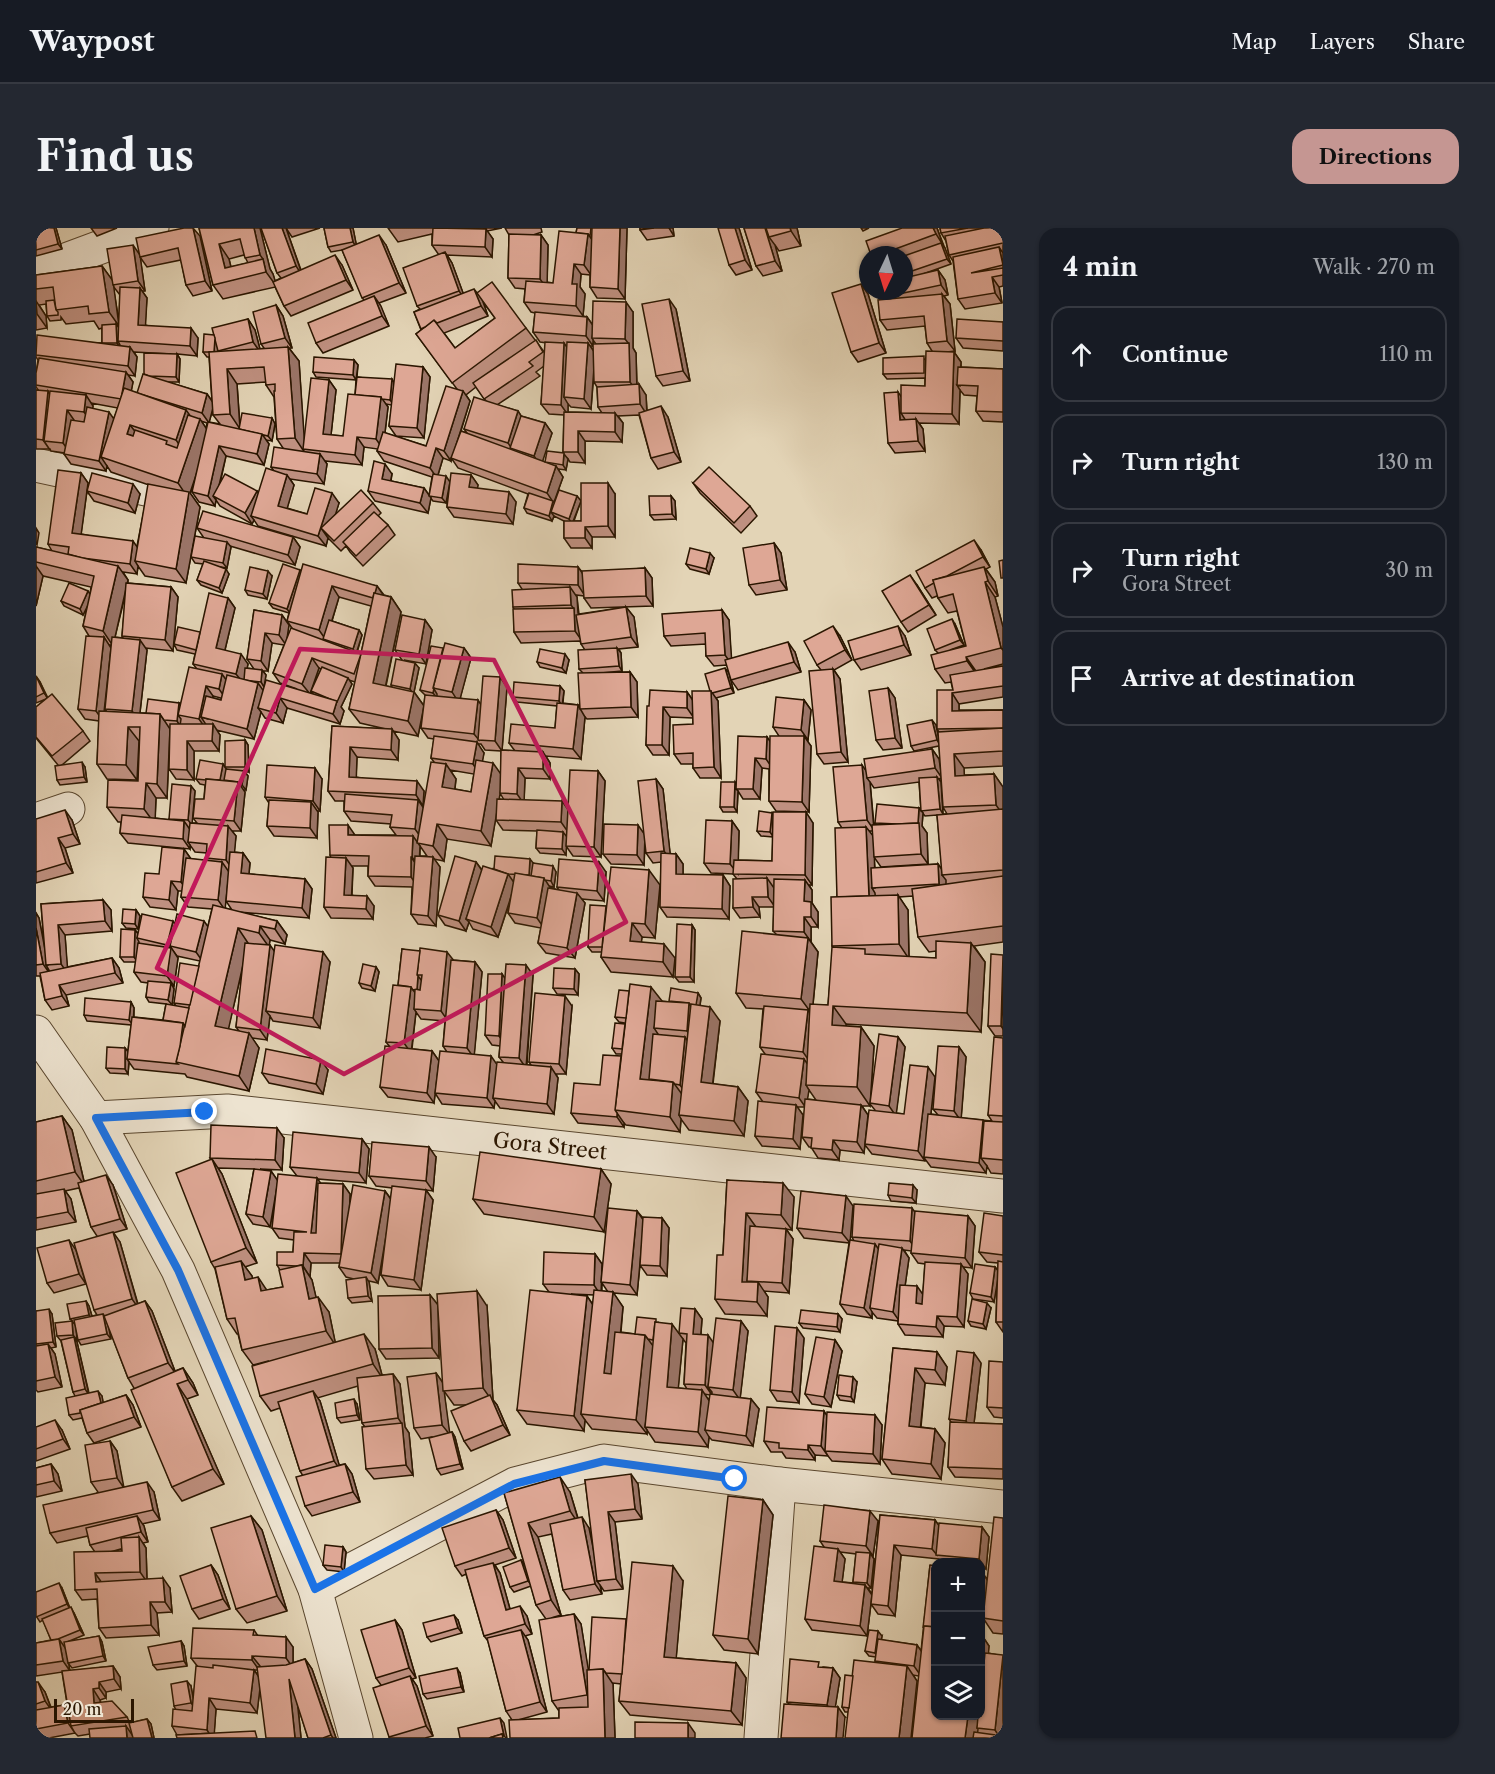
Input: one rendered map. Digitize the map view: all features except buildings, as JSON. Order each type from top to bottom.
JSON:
[{"type":"street","points":[[36,271],[152,228]]},
{"type":"street","points":[[36,465],[150,490]]},
{"type":"street","points":[[36,820],[68,809]]},
{"type":"street","points":[[36,1032],[96,1118],[178,1270],[315,1589],[356,1738]]},
{"type":"street","name":"Gora Street","points":[[96,1118],[227,1111],[1003,1196]]},
{"type":"street","points":[[315,1589],[514,1484],[604,1461],[779,1485],[1003,1507]]},
{"type":"street","points":[[761,1738],[779,1485]]},
{"type":"highlighted area","points":[[300,649],[494,660],[626,922],[344,1074],[157,968]]},
{"type":"route","points":[[205,1112],[96,1118],[178,1270],[315,1589],[514,1484],[604,1461],[735,1479]]}]
